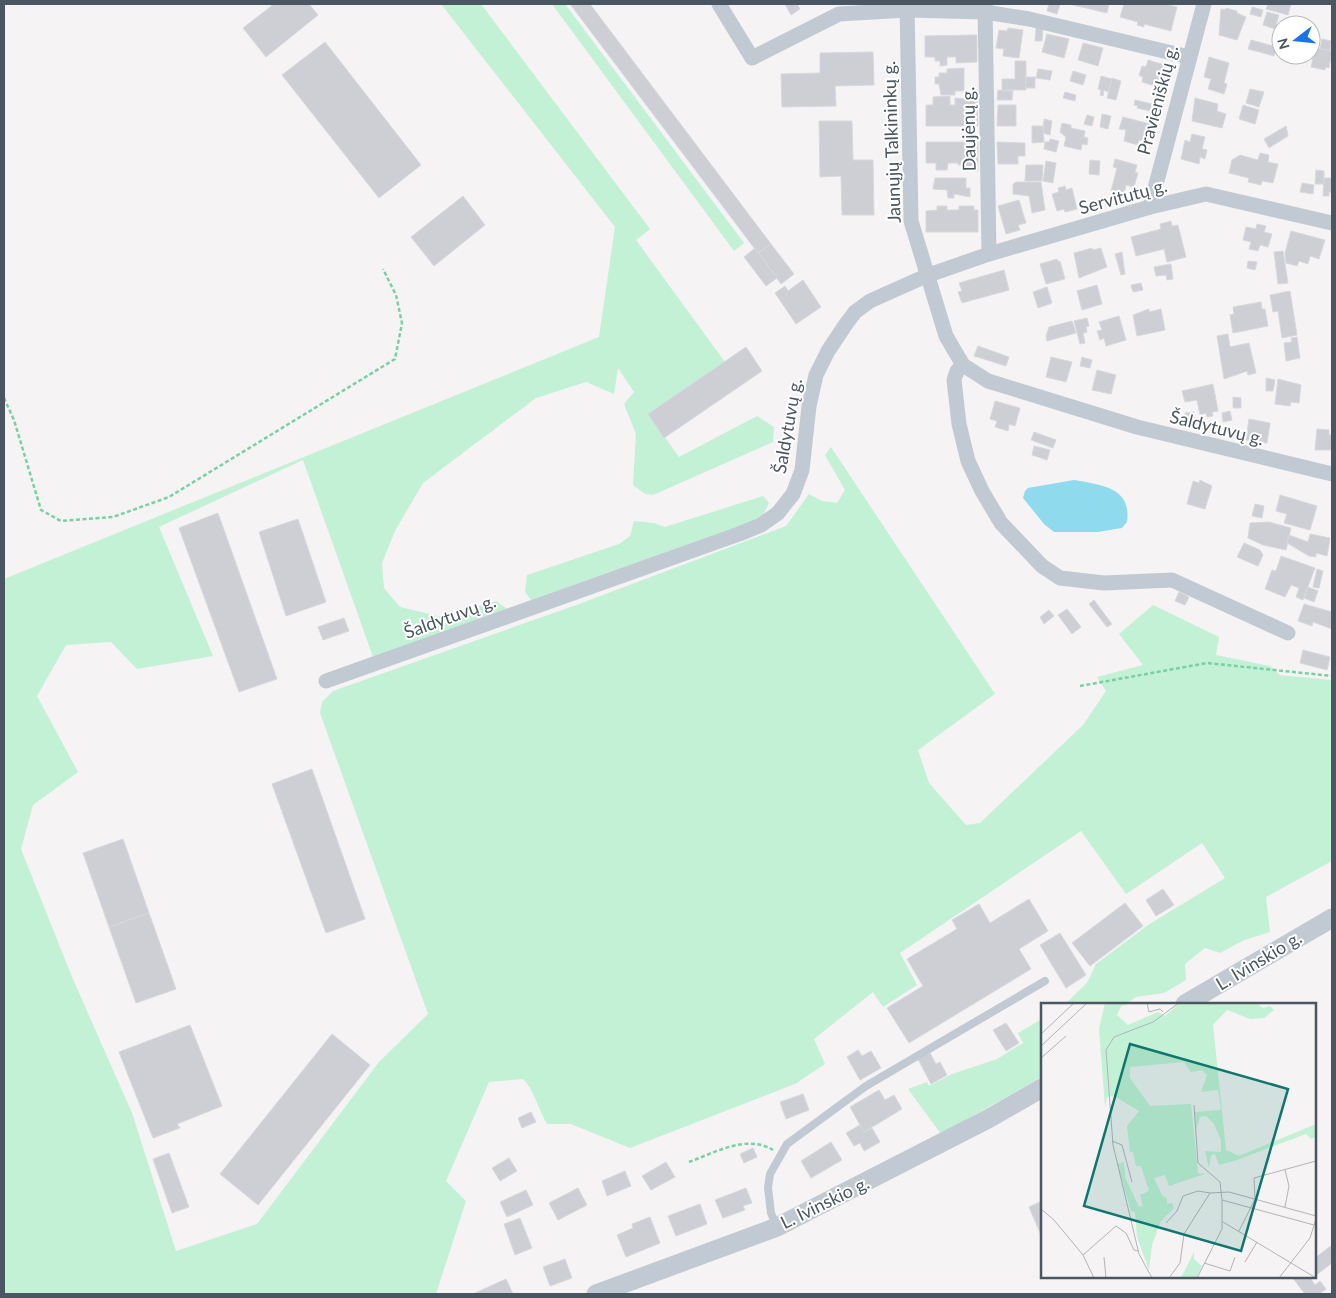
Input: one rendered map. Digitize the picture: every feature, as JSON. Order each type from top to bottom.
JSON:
[{"type":"street","points":[[719,4],[752,58],[839,14],[907,7],[985,8],[1189,56]]},
{"type":"street","name":"Pravieniškių g.","points":[[1150,207],[1204,4]]},
{"type":"street","name":"Jaunųjų Talkininkų g.","points":[[907,7],[911,221],[926,276]]},
{"type":"street","name":"Daujėnų g.","points":[[985,8],[989,254]]},
{"type":"street","name":"Servitutų g.","points":[[926,276],[989,254],[1150,207],[1206,194],[1332,223]]},
{"type":"street","name":"Šaldytuvų g.","points":[[326,681],[761,525],[778,513],[793,494],[802,470],[809,406],[816,375],[828,351],[855,312],[870,301],[926,276],[946,336],[963,365],[988,381],[1137,427],[1298,468],[1332,474]]},
{"type":"street","points":[[963,365],[954,380],[959,424],[968,461],[982,491],[1001,523],[1042,566],[1060,578],[1104,583],[1172,580],[1288,633]]},
{"type":"street","name":"L. Ivinskio g.","points":[[1187,1003],[1332,918]]},
{"type":"street","name":"L. Ivinskio g.","points":[[596,1294],[777,1227],[947,1140],[1041,1089]]},
{"type":"lane","points":[[777,1227],[771,1214],[768,1188],[770,1174],[787,1144],[866,1086],[1045,982]]},
{"type":"path","points":[[4,398],[14,420],[41,510],[62,521],[113,517],[169,496],[395,359],[402,323],[396,295],[384,268]]},
{"type":"path","points":[[1080,686],[1207,663],[1332,676]]},
{"type":"path","points":[[689,1162],[743,1143],[762,1143],[781,1155]]},
{"type":"green space","points":[[441,4],[481,4],[650,229],[636,240],[725,362],[648,414],[679,457],[757,416],[774,427],[773,442],[653,495],[645,494],[633,485],[636,434],[624,404],[634,392],[618,368],[614,394],[586,382],[536,398],[423,483],[395,531],[382,563],[384,588],[400,607],[442,617],[496,601],[507,609],[373,657],[303,460],[159,527],[213,656],[137,669],[111,642],[66,645],[37,696],[78,772],[33,805],[21,849],[72,977],[132,1113],[176,1251],[257,1224],[379,1062],[428,1014],[320,713],[322,702],[333,691],[579,604],[786,526],[809,494],[822,501],[837,503],[845,490],[825,455],[831,447],[995,694],[918,750],[929,783],[966,825],[980,823],[1083,725],[1106,691],[1097,677],[1143,665],[1119,634],[1153,605],[1219,637],[1216,655],[1270,666],[1280,675],[1332,680],[1332,861],[1266,897],[1270,932],[1244,940],[1220,953],[1205,948],[1185,964],[1186,980],[1164,993],[1136,997],[1127,1003],[1066,1003],[1087,983],[1096,964],[1148,925],[1225,878],[1202,843],[1126,894],[1081,831],[900,953],[917,985],[883,1007],[873,992],[814,1039],[825,1064],[795,1084],[630,1148],[571,1124],[547,1124],[531,1089],[523,1079],[489,1082],[446,1181],[466,1201],[436,1294],[4,1294],[4,579],[599,337],[615,227]]},
{"type":"green space","points":[[552,4],[565,4],[744,243],[734,251]]},
{"type":"green space","points":[[763,496],[769,503],[763,515],[744,525],[531,600],[525,592],[527,575],[619,544],[630,536],[634,521],[654,523],[665,527]]},
{"type":"green space","points":[[1041,1020],[1041,1078],[941,1134],[908,1089],[927,1082],[929,1086],[952,1074],[997,1059],[1023,1043],[1018,1033]]},
{"type":"water","points":[[1074,480],[1104,486],[1120,495],[1125,501],[1127,510],[1127,522],[1122,528],[1098,532],[1054,532],[1044,524],[1023,498],[1028,488]]},
{"type":"building","points":[[274,4],[309,4],[318,15],[266,57],[243,28]]},
{"type":"building","points":[[570,4],[590,4],[771,244],[758,253]]},
{"type":"building","points":[[785,4],[797,4],[800,9],[791,15]]},
{"type":"building","points":[[1049,4],[1060,4],[1057,14],[1047,11]]},
{"type":"building","points":[[1069,4],[1109,4],[1107,13]]},
{"type":"building","points":[[1124,4],[1164,4],[1177,7],[1171,31],[1144,24],[1144,27],[1137,25],[1138,22],[1120,17]]},
{"type":"building","points":[[1268,4],[1291,4],[1288,15],[1266,9]]},
{"type":"building","points":[[1252,7],[1263,10],[1261,17],[1250,14]]},
{"type":"building","points":[[1226,8],[1237,11],[1237,13],[1246,17],[1237,40],[1219,35],[1221,9],[1225,10]]},
{"type":"building","points":[[1267,12],[1279,15],[1271,15],[1271,28],[1263,25]]},
{"type":"building","points":[[1008,28],[1023,30],[1019,58],[1003,56],[1004,49],[996,48],[999,30],[1007,31]]},
{"type":"building","points":[[1036,28],[1043,28],[1042,41],[1035,41]]},
{"type":"building","points":[[1047,34],[1069,39],[1064,58],[1042,52]]},
{"type":"building","points":[[977,35],[977,62],[956,63],[956,57],[947,57],[947,65],[940,66],[940,61],[935,61],[935,57],[925,57],[925,36]]},
{"type":"building","points":[[1322,39],[1331,41],[1330,51],[1321,49]]},
{"type":"building","points":[[1251,40],[1271,45],[1271,55],[1248,49]]},
{"type":"building","points":[[325,42],[421,165],[379,198],[282,75]]},
{"type":"building","points":[[1083,43],[1103,48],[1098,66],[1078,60]]},
{"type":"building","points":[[1321,49],[1332,51],[1329,68],[1326,67],[1325,70],[1311,67],[1311,65],[1321,65]]},
{"type":"building","points":[[873,52],[874,85],[835,86],[836,106],[782,107],[781,74],[820,73],[820,53]]},
{"type":"building","points":[[1209,57],[1229,63],[1224,83],[1227,84],[1224,94],[1208,89],[1211,79],[1204,77]]},
{"type":"building","points":[[1148,60],[1168,66],[1162,88],[1142,82],[1143,77],[1139,75],[1142,66],[1146,67]]},
{"type":"building","points":[[1015,61],[1026,61],[1026,90],[1002,90],[1002,79],[1015,79]]},
{"type":"building","points":[[964,68],[964,91],[955,91],[955,95],[941,95],[939,84],[935,84],[935,77],[939,77],[939,73],[947,73],[947,69]]},
{"type":"building","points":[[1038,69],[1052,71],[1050,80],[1036,78]]},
{"type":"building","points":[[1073,71],[1086,75],[1083,85],[1070,81]]},
{"type":"building","points":[[1101,76],[1112,79],[1108,92],[1104,90],[1103,96],[1100,95],[1101,90],[1098,89]]},
{"type":"building","points":[[1026,77],[1035,77],[1035,88],[1026,88]]},
{"type":"building","points":[[1112,78],[1121,81],[1116,100],[1107,98]]},
{"type":"building","points":[[1250,89],[1264,92],[1259,107],[1246,103]]},
{"type":"building","points":[[998,90],[1013,91],[1012,100],[997,100]]},
{"type":"building","points":[[1065,92],[1076,95],[1075,101],[1063,98]]},
{"type":"building","points":[[950,96],[950,105],[955,105],[955,98],[977,100],[978,126],[926,126],[926,105],[933,105],[933,97]]},
{"type":"building","points":[[1195,98],[1218,104],[1217,111],[1226,114],[1222,128],[1192,121]]},
{"type":"building","points":[[1135,100],[1152,104],[1150,111],[1137,108],[1138,106],[1134,105]]},
{"type":"building","points":[[998,105],[1016,105],[1016,126],[997,126]]},
{"type":"building","points":[[1243,105],[1259,110],[1255,124],[1239,119]]},
{"type":"building","points":[[1102,114],[1111,116],[1108,129],[1100,127]]},
{"type":"building","points":[[1087,115],[1094,117],[1092,126],[1084,124]]},
{"type":"building","points":[[1123,117],[1150,124],[1146,141],[1139,140],[1138,145],[1124,141],[1126,130],[1119,129]]},
{"type":"building","points":[[1044,119],[1052,121],[1050,135],[1043,133]]},
{"type":"building","points":[[819,121],[852,121],[853,160],[873,160],[874,215],[842,215],[841,176],[820,177]]},
{"type":"building","points":[[1062,123],[1071,125],[1071,128],[1085,131],[1084,137],[1088,138],[1087,145],[1082,144],[1081,150],[1064,146],[1066,137],[1060,132]]},
{"type":"building","points":[[1032,126],[1043,126],[1044,142],[1032,143]]},
{"type":"building","points":[[1286,126],[1288,136],[1269,148],[1264,139]]},
{"type":"building","points":[[1192,134],[1205,137],[1202,149],[1207,150],[1205,159],[1200,157],[1199,164],[1181,159],[1185,140],[1190,142]]},
{"type":"building","points":[[1050,139],[1059,141],[1056,152],[1044,149],[1045,142],[1049,142]]},
{"type":"building","points":[[926,142],[978,142],[978,171],[963,171],[963,165],[958,165],[958,163],[948,163],[947,170],[936,170],[936,163],[926,163]]},
{"type":"building","points":[[997,142],[1025,143],[1025,156],[1018,156],[1018,164],[998,164]]},
{"type":"building","points":[[1260,153],[1269,155],[1268,162],[1278,164],[1273,183],[1262,181],[1261,185],[1248,182],[1249,178],[1229,173],[1232,160],[1240,155],[1258,160]]},
{"type":"building","points":[[1115,159],[1137,165],[1135,172],[1138,173],[1134,187],[1126,185],[1124,194],[1111,191],[1117,168],[1113,167]]},
{"type":"building","points":[[1090,160],[1100,161],[1099,175],[1089,174]]},
{"type":"building","points":[[1046,161],[1056,163],[1053,183],[1043,181]]},
{"type":"building","points":[[1026,165],[1043,165],[1042,181],[1025,181]]},
{"type":"building","points":[[1316,170],[1324,171],[1324,184],[1315,184]]},
{"type":"building","points":[[935,178],[966,178],[966,188],[970,188],[970,197],[954,194],[954,198],[948,198],[947,190],[933,189]]},
{"type":"building","points":[[1324,178],[1332,178],[1332,192],[1329,192],[1329,196],[1323,196]]},
{"type":"building","points":[[1016,182],[1041,182],[1045,210],[1032,213],[1029,196],[1013,194],[1013,184]]},
{"type":"building","points":[[1302,183],[1314,185],[1313,194],[1300,192]]},
{"type":"building","points":[[1065,186],[1066,190],[1072,188],[1077,209],[1065,212],[1064,209],[1057,211],[1052,194],[1059,192],[1058,188]]},
{"type":"building","points":[[463,196],[485,225],[434,266],[411,237]]},
{"type":"building","points":[[1019,200],[1026,223],[1018,225],[1020,230],[1006,234],[998,206]]},
{"type":"building","points":[[937,206],[947,206],[947,210],[959,210],[959,206],[974,206],[974,210],[978,210],[978,232],[926,232],[926,211],[937,210]]},
{"type":"building","points":[[1171,221],[1172,226],[1178,225],[1186,257],[1167,262],[1164,249],[1136,256],[1131,237],[1161,229],[1160,224]]},
{"type":"building","points":[[1257,224],[1266,226],[1264,232],[1272,234],[1268,247],[1260,245],[1258,251],[1249,249],[1251,242],[1243,240],[1246,227],[1256,229]]},
{"type":"building","points":[[1291,231],[1325,240],[1319,259],[1310,256],[1308,264],[1299,261],[1297,266],[1286,263],[1285,253]]},
{"type":"building","points":[[771,244],[794,274],[781,284],[758,253]]},
{"type":"building","points":[[755,248],[777,278],[766,286],[744,257]]},
{"type":"building","points":[[1092,248],[1093,250],[1101,248],[1107,267],[1079,278],[1074,253]]},
{"type":"building","points":[[1283,251],[1288,283],[1278,284],[1274,252]]},
{"type":"building","points":[[1122,252],[1125,274],[1121,275],[1115,254]]},
{"type":"building","points":[[1057,259],[1058,262],[1060,261],[1065,279],[1046,284],[1040,264]]},
{"type":"building","points":[[1248,261],[1257,262],[1255,270],[1247,268]]},
{"type":"building","points":[[1171,264],[1173,279],[1167,280],[1166,275],[1156,276],[1154,267]]},
{"type":"building","points":[[1004,270],[1009,290],[962,303],[958,292],[962,291],[959,283]]},
{"type":"building","points":[[803,280],[821,307],[796,324],[775,293],[785,286],[788,291]]},
{"type":"building","points":[[1141,283],[1143,290],[1133,292],[1131,285]]},
{"type":"building","points":[[1097,285],[1102,304],[1082,310],[1077,291]]},
{"type":"building","points":[[1047,287],[1052,303],[1038,308],[1033,292]]},
{"type":"building","points":[[1290,291],[1297,335],[1282,338],[1278,311],[1273,312],[1270,295]]},
{"type":"building","points":[[1261,302],[1262,309],[1265,309],[1268,326],[1233,333],[1230,315],[1234,314],[1233,307]]},
{"type":"building","points":[[1149,309],[1149,312],[1161,309],[1165,330],[1137,336],[1133,315]]},
{"type":"building","points":[[1119,316],[1126,340],[1106,346],[1104,338],[1100,340],[1097,331],[1102,330],[1099,322]]},
{"type":"building","points":[[1087,318],[1089,326],[1086,327],[1087,332],[1083,333],[1085,343],[1080,344],[1074,321]]},
{"type":"building","points":[[1072,321],[1076,333],[1047,341],[1046,336],[1049,327]]},
{"type":"building","points":[[1228,334],[1230,347],[1249,343],[1256,373],[1248,375],[1247,371],[1224,379],[1217,336]]},
{"type":"building","points":[[1297,337],[1300,358],[1286,361],[1284,343],[1292,342],[1291,338]]},
{"type":"building","points":[[978,346],[1009,357],[1006,366],[974,356]]},
{"type":"building","points":[[746,347],[762,371],[664,438],[648,414]]},
{"type":"building","points":[[1051,357],[1072,362],[1066,382],[1046,377]]},
{"type":"building","points":[[1082,357],[1092,360],[1090,368],[1080,366]]},
{"type":"building","points":[[1097,370],[1116,375],[1111,394],[1092,390]]},
{"type":"building","points":[[1266,378],[1275,380],[1273,391],[1266,391]]},
{"type":"building","points":[[1278,379],[1301,385],[1299,403],[1291,402],[1290,406],[1275,404]]},
{"type":"building","points":[[1213,384],[1218,411],[1212,412],[1213,416],[1207,417],[1206,413],[1200,415],[1197,400],[1185,402],[1182,391]]},
{"type":"building","points":[[1233,397],[1241,398],[1241,408],[1233,408]]},
{"type":"building","points":[[995,401],[1020,408],[1015,426],[1009,424],[1008,431],[995,427],[997,421],[990,419]]},
{"type":"building","points":[[1230,411],[1232,420],[1223,422],[1222,413]]},
{"type":"building","points":[[1194,412],[1196,427],[1187,428],[1185,413]]},
{"type":"building","points":[[1249,419],[1270,423],[1267,443],[1246,440]]},
{"type":"building","points":[[1317,429],[1329,430],[1329,435],[1332,435],[1332,450],[1315,450]]},
{"type":"building","points":[[1034,432],[1056,440],[1053,448],[1031,440]]},
{"type":"building","points":[[1034,446],[1050,450],[1047,460],[1032,455]]},
{"type":"building","points":[[1200,480],[1212,486],[1205,509],[1187,504],[1193,481],[1199,483]]},
{"type":"building","points":[[1280,495],[1317,506],[1310,530],[1284,523],[1287,514],[1276,511]]},
{"type":"building","points":[[1255,504],[1264,506],[1262,518],[1252,516]]},
{"type":"building","points":[[218,513],[277,679],[239,692],[179,528]]},
{"type":"building","points":[[298,519],[326,602],[286,616],[259,532]]},
{"type":"building","points":[[1269,522],[1291,528],[1286,550],[1263,545],[1248,538],[1250,523]]},
{"type":"building","points":[[1310,534],[1330,538],[1327,556],[1316,553],[1316,557],[1309,556],[1287,543],[1289,535],[1308,542]]},
{"type":"building","points":[[1244,543],[1260,550],[1263,555],[1258,566],[1237,557]]},
{"type":"building","points":[[1281,556],[1315,568],[1303,600],[1296,597],[1299,588],[1291,585],[1285,597],[1265,589],[1272,570],[1276,571]]},
{"type":"building","points":[[1317,569],[1323,571],[1319,588],[1313,587]]},
{"type":"building","points":[[1308,587],[1318,591],[1314,602],[1304,598]]},
{"type":"building","points":[[1179,592],[1189,597],[1185,605],[1175,601]]},
{"type":"building","points":[[1094,600],[1112,624],[1107,627],[1089,604]]},
{"type":"building","points":[[1304,604],[1332,612],[1332,629],[1313,622],[1312,626],[1298,621]]},
{"type":"building","points":[[1067,609],[1081,627],[1072,634],[1058,615]]},
{"type":"building","points":[[1049,610],[1054,616],[1044,624],[1040,617]]},
{"type":"building","points":[[344,618],[349,631],[323,640],[318,627]]},
{"type":"building","points":[[1303,650],[1330,657],[1327,670],[1300,663]]},
{"type":"building","points":[[312,769],[365,919],[326,933],[272,784]]},
{"type":"building","points":[[123,839],[149,913],[109,927],[83,853]]},
{"type":"building","points":[[1163,889],[1174,905],[1156,916],[1146,900]]},
{"type":"building","points":[[1029,899],[1048,931],[1019,949],[1031,969],[909,1043],[887,1008],[923,986],[907,959],[957,929],[952,920],[979,904],[990,923]]},
{"type":"building","points":[[1125,903],[1143,926],[1090,966],[1072,943]]},
{"type":"building","points":[[149,913],[176,989],[136,1003],[109,927]]},
{"type":"building","points":[[1060,933],[1086,975],[1066,988],[1040,945]]},
{"type":"building","points":[[1006,1023],[1019,1043],[1006,1051],[993,1030]]},
{"type":"building","points":[[190,1025],[222,1106],[177,1124],[180,1128],[153,1138],[119,1052]]},
{"type":"building","points":[[332,1034],[370,1065],[258,1205],[220,1174]]},
{"type":"building","points":[[858,1050],[862,1056],[871,1051],[881,1068],[860,1080],[847,1057]]},
{"type":"building","points":[[930,1053],[936,1064],[940,1062],[947,1075],[931,1084],[918,1059]]},
{"type":"building","points":[[879,1090],[885,1100],[894,1095],[902,1109],[864,1132],[850,1107]]},
{"type":"building","points":[[803,1094],[809,1110],[786,1119],[780,1102]]},
{"type":"building","points":[[531,1112],[536,1122],[522,1128],[518,1118]]},
{"type":"building","points":[[860,1125],[864,1132],[872,1128],[880,1142],[864,1151],[860,1143],[854,1146],[846,1133]]},
{"type":"building","points":[[831,1142],[842,1160],[811,1178],[801,1161]]},
{"type":"building","points":[[753,1148],[757,1157],[744,1163],[740,1154]]},
{"type":"building","points":[[169,1153],[189,1207],[172,1213],[153,1159]]},
{"type":"building","points":[[509,1158],[517,1171],[500,1181],[492,1168]]},
{"type":"building","points":[[666,1162],[675,1177],[651,1190],[642,1176]]},
{"type":"building","points":[[625,1171],[631,1186],[607,1196],[602,1181]]},
{"type":"building","points":[[578,1188],[587,1205],[558,1220],[549,1203]]},
{"type":"building","points":[[746,1188],[752,1203],[743,1206],[745,1210],[723,1218],[715,1200]]},
{"type":"building","points":[[526,1190],[533,1205],[507,1217],[500,1202]]},
{"type":"building","points":[[1041,1201],[1041,1235],[1029,1207]]},
{"type":"building","points":[[700,1204],[707,1224],[676,1236],[668,1216]]},
{"type":"building","points":[[650,1217],[660,1243],[626,1257],[617,1235],[633,1228],[632,1224]]},
{"type":"building","points":[[520,1218],[532,1248],[515,1255],[504,1224]]},
{"type":"building","points":[[1332,1245],[1332,1263],[1316,1275],[1316,1257]]},
{"type":"building","points":[[565,1259],[572,1278],[550,1286],[543,1267]]},
{"type":"building","points":[[1293,1278],[1312,1278],[1311,1279],[1315,1285],[1320,1281],[1326,1289],[1319,1294],[1305,1294]]},
{"type":"building","points":[[506,1279],[513,1294],[473,1294]]}]
